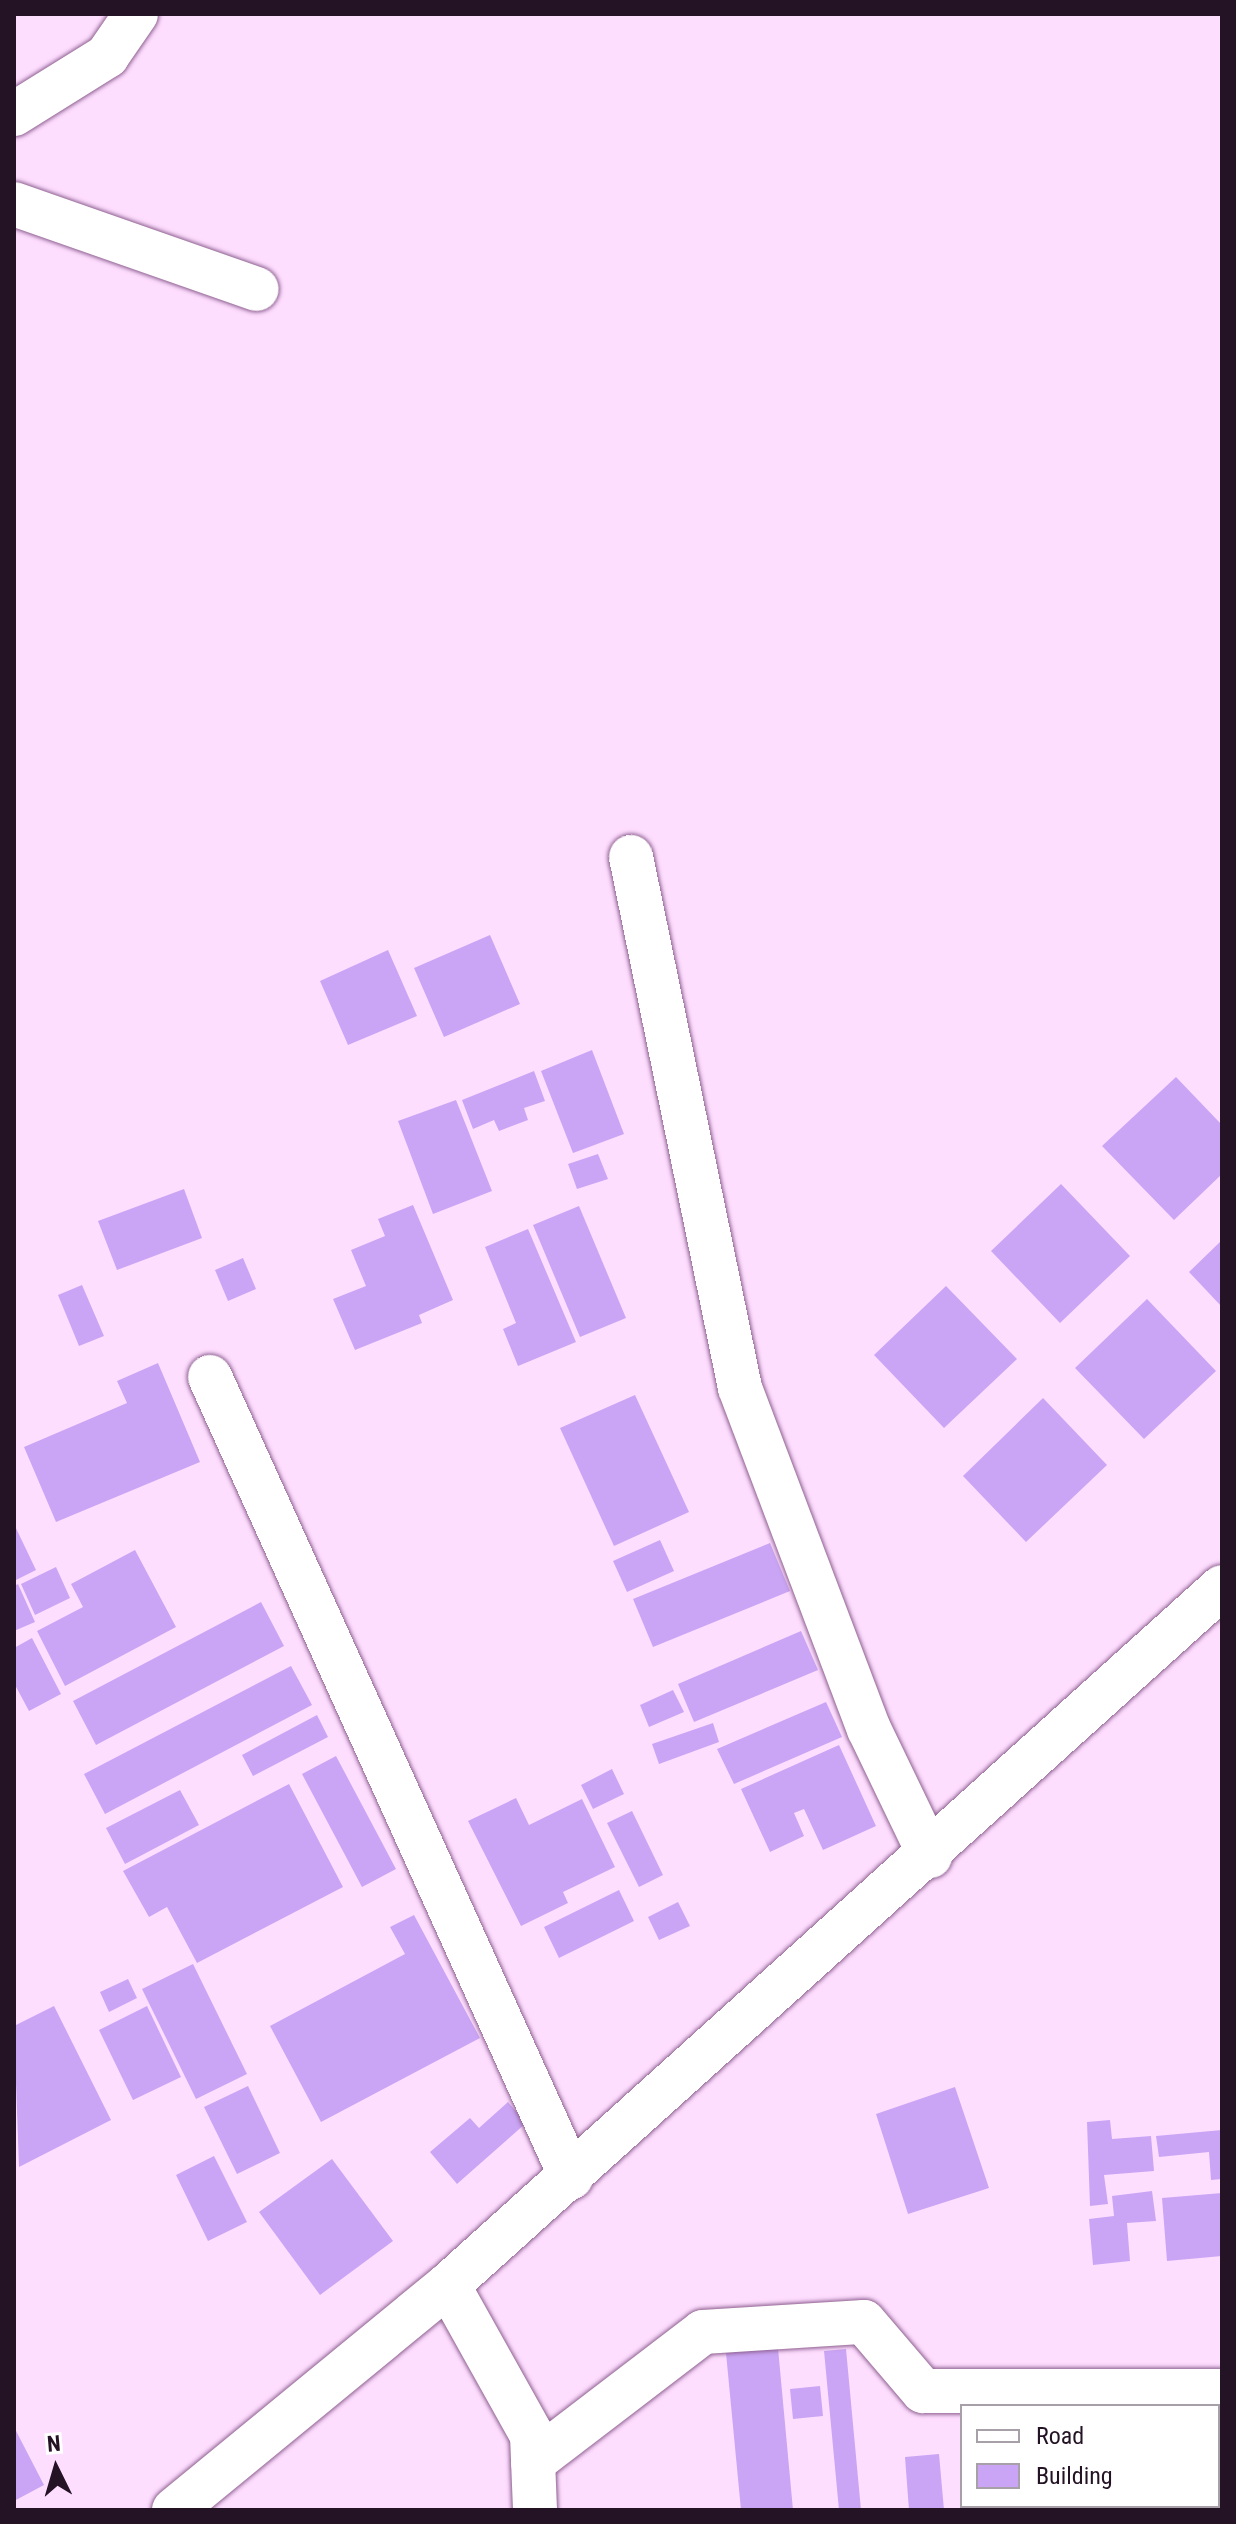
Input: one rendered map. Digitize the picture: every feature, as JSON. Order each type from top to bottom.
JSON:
[{"type":"street","points":[[14,114],[107,56],[136,14]]},
{"type":"street","points":[[14,204],[257,289]]},
{"type":"street","points":[[631,857],[740,1388],[869,1729],[930,1856]]},
{"type":"street","points":[[210,1377],[571,2177]]},
{"type":"street","points":[[174,2510],[448,2285],[571,2177],[930,1856],[1222,1587]]},
{"type":"street","points":[[448,2285],[532,2435],[535,2510]]},
{"type":"street","points":[[533,2462],[703,2332],[864,2322],[923,2391],[1222,2391]]},
{"type":"building","points":[[490,935],[520,1004],[444,1037],[414,968]]},
{"type":"building","points":[[388,950],[417,1016],[348,1045],[320,981]]},
{"type":"building","points":[[592,1050],[624,1134],[573,1153],[541,1071]]},
{"type":"building","points":[[534,1071],[545,1101],[524,1108],[528,1120],[499,1131],[494,1120],[473,1129],[462,1100]]},
{"type":"building","points":[[1176,1077],[1222,1125],[1222,1174],[1174,1220],[1102,1146]]},
{"type":"building","points":[[456,1100],[492,1191],[433,1214],[398,1121]]},
{"type":"building","points":[[598,1154],[608,1179],[577,1189],[568,1164]]},
{"type":"building","points":[[1061,1184],[1130,1256],[1060,1323],[991,1251]]},
{"type":"building","points":[[184,1189],[202,1238],[117,1270],[98,1221]]},
{"type":"building","points":[[413,1205],[453,1300],[419,1315],[422,1323],[355,1350],[333,1299],[366,1286],[351,1250],[385,1236],[378,1219]]},
{"type":"building","points":[[579,1206],[626,1318],[580,1337],[533,1225]]},
{"type":"building","points":[[528,1229],[576,1342],[518,1366],[503,1329],[516,1323],[485,1247]]},
{"type":"building","points":[[1222,1240],[1222,1307],[1189,1272]]},
{"type":"building","points":[[243,1258],[256,1289],[228,1301],[215,1270]]},
{"type":"building","points":[[82,1285],[104,1336],[79,1346],[58,1295]]},
{"type":"building","points":[[946,1286],[1017,1359],[944,1428],[874,1355]]},
{"type":"building","points":[[1147,1299],[1216,1371],[1144,1439],[1075,1368]]},
{"type":"building","points":[[158,1363],[200,1462],[56,1522],[24,1447],[127,1403],[117,1381]]},
{"type":"building","points":[[635,1395],[689,1512],[614,1546],[560,1428]]},
{"type":"building","points":[[1043,1398],[1107,1465],[1026,1542],[963,1476]]},
{"type":"building","points":[[14,1524],[36,1570],[14,1581]]},
{"type":"building","points":[[660,1540],[674,1571],[627,1592],[613,1561]]},
{"type":"building","points":[[770,1543],[790,1591],[653,1647],[633,1599]]},
{"type":"building","points":[[135,1550],[176,1627],[65,1686],[37,1631],[83,1607],[71,1584]]},
{"type":"building","points":[[56,1567],[70,1598],[35,1615],[21,1584]]},
{"type":"building","points":[[18,1584],[35,1622],[14,1631],[14,1586]]},
{"type":"building","points":[[261,1602],[284,1646],[96,1745],[73,1701]]},
{"type":"building","points":[[801,1631],[818,1670],[694,1722],[678,1684]]},
{"type":"building","points":[[32,1638],[61,1694],[29,1711],[14,1683],[14,1648]]},
{"type":"building","points":[[291,1666],[312,1705],[105,1814],[84,1774]]},
{"type":"building","points":[[673,1690],[684,1712],[649,1727],[640,1705]]},
{"type":"building","points":[[826,1702],[842,1737],[734,1784],[717,1749]]},
{"type":"building","points":[[317,1715],[328,1737],[253,1776],[242,1755]]},
{"type":"building","points":[[713,1723],[719,1742],[659,1764],[652,1744]]},
{"type":"building","points":[[839,1745],[876,1826],[823,1850],[804,1809],[794,1813],[804,1836],[770,1852],[741,1789]]},
{"type":"building","points":[[336,1756],[396,1869],[362,1887],[302,1774]]},
{"type":"building","points":[[612,1769],[624,1794],[593,1809],[581,1785]]},
{"type":"building","points":[[289,1784],[343,1887],[197,1963],[167,1907],[149,1917],[123,1871]]},
{"type":"building","points":[[180,1790],[199,1825],[125,1864],[106,1828]]},
{"type":"building","points":[[516,1798],[529,1825],[582,1799],[615,1867],[563,1892],[568,1903],[521,1926],[468,1821]]},
{"type":"building","points":[[632,1811],[663,1875],[639,1887],[607,1823]]},
{"type":"building","points":[[619,1890],[634,1921],[559,1958],[544,1927]]},
{"type":"building","points":[[678,1902],[690,1926],[659,1940],[648,1917]]},
{"type":"building","points":[[414,1915],[480,2038],[321,2122],[270,2026],[405,1954],[390,1927]]},
{"type":"building","points":[[193,1964],[247,2074],[196,2099],[142,1989]]},
{"type":"building","points":[[128,1979],[137,1998],[109,2012],[100,1992]]},
{"type":"building","points":[[54,2006],[111,2120],[19,2167],[14,2026]]},
{"type":"building","points":[[147,2006],[181,2077],[133,2100],[99,2030]]},
{"type":"building","points":[[248,2086],[280,2153],[237,2174],[204,2107]]},
{"type":"building","points":[[955,2087],[989,2188],[908,2214],[876,2114]]},
{"type":"building","points":[[508,2102],[526,2123],[457,2184],[430,2152],[470,2118],[479,2128]]},
{"type":"building","points":[[1110,2120],[1112,2139],[1151,2136],[1154,2171],[1104,2175],[1108,2204],[1090,2206],[1087,2122]]},
{"type":"building","points":[[1222,2130],[1222,2179],[1211,2180],[1209,2152],[1159,2157],[1156,2136]]},
{"type":"building","points":[[214,2156],[247,2222],[208,2241],[176,2175]]},
{"type":"building","points":[[332,2159],[393,2241],[320,2295],[259,2212]]},
{"type":"building","points":[[1152,2191],[1156,2221],[1127,2223],[1130,2261],[1093,2265],[1089,2219],[1114,2216],[1112,2196]]},
{"type":"building","points":[[1222,2193],[1222,2256],[1167,2261],[1162,2198]]},
{"type":"building","points":[[778,2348],[793,2510],[741,2510],[726,2353]]},
{"type":"building","points":[[846,2349],[861,2510],[839,2510],[824,2351]]},
{"type":"building","points":[[820,2386],[823,2416],[793,2419],[790,2389]]},
{"type":"building","points":[[14,2427],[44,2485],[14,2501]]},
{"type":"building","points":[[939,2454],[944,2510],[909,2510],[905,2457]]}]
